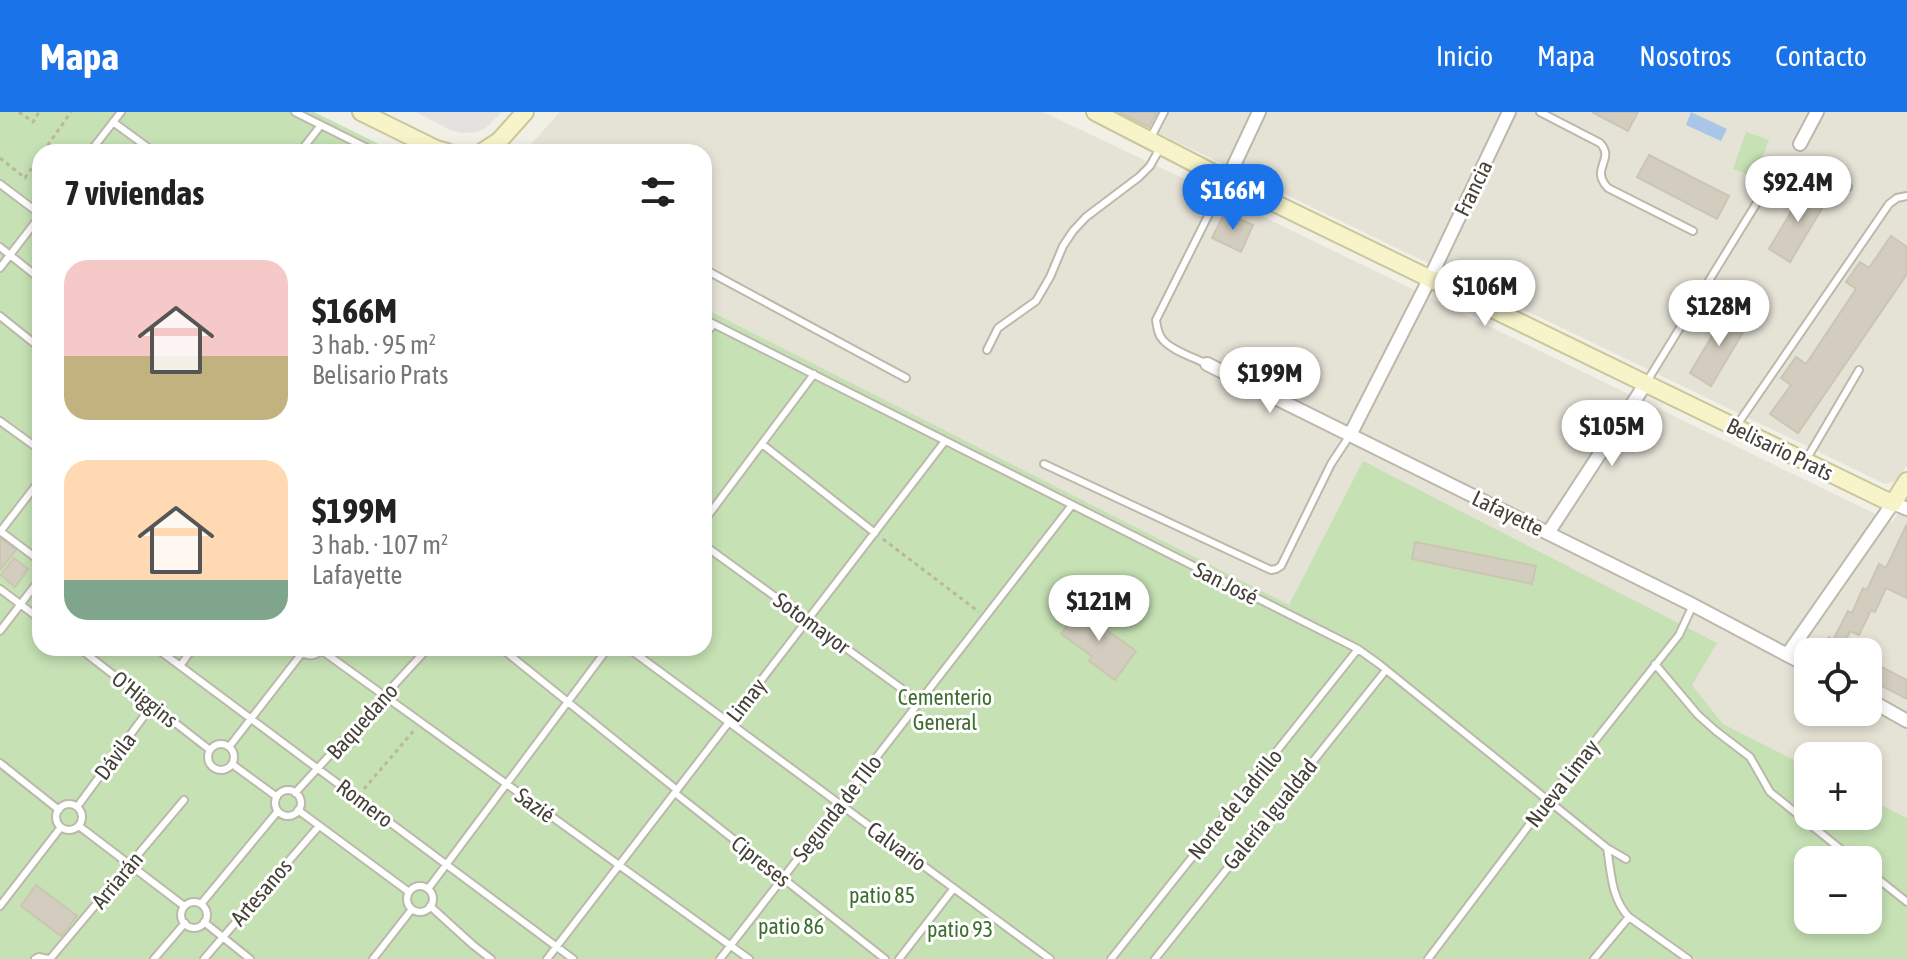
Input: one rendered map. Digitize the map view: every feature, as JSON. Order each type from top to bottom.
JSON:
[{"type":"street","points":[[361,112],[426,144]]},
{"type":"street","points":[[495,144],[525,112]]},
{"type":"street","name":"Belisario Prats","points":[[1095,112],[1227,180],[1900,506]]},
{"type":"street","points":[[1227,180],[1259,112]]},
{"type":"street","name":"Francia","points":[[1350,435],[1430,278],[1509,112]]},
{"type":"street","points":[[1800,144],[1817,112]]},
{"type":"street","name":"Lafayette","points":[[1207,364],[1693,605],[1794,659]]},
{"type":"street","points":[[1548,533],[1646,383]]},
{"type":"street","points":[[1787,655],[1900,506],[1907,481]]},
{"type":"street","points":[[1882,707],[1907,721]]},
{"type":"lane","points":[[96,144],[121,112]]},
{"type":"lane","points":[[295,112],[359,144]]},
{"type":"lane","points":[[987,350],[998,328],[1036,301],[1073,231],[1150,166],[1164,112]]},
{"type":"lane","points":[[1540,112],[1605,148],[1600,175],[1608,188],[1693,231]]},
{"type":"lane","points":[[113,122],[143,144]]},
{"type":"lane","points":[[306,144],[321,125]]},
{"type":"lane","points":[[1646,383],[1777,170],[1791,163],[1848,187]]},
{"type":"lane","points":[[1207,364],[1168,345],[1157,330],[1156,320],[1227,180]]},
{"type":"lane","points":[[0,184],[32,209]]},
{"type":"lane","points":[[1735,427],[1889,204],[1907,196]]},
{"type":"lane","points":[[0,268],[32,226]]},
{"type":"lane","points":[[0,247],[32,273]]},
{"type":"lane","points":[[712,273],[906,378]]},
{"type":"lane","points":[[0,316],[32,342]]},
{"type":"lane","name":"San José","points":[[714,324],[1358,649],[1607,848],[1626,859]]},
{"type":"lane","points":[[1805,461],[1859,370]]},
{"type":"lane","points":[[712,510],[814,374]]},
{"type":"lane","points":[[0,421],[32,444]]},
{"type":"lane","points":[[1044,464],[1271,570],[1281,566],[1331,464],[1350,435]]},
{"type":"lane","name":"Limay","points":[[547,959],[945,441]]},
{"type":"lane","points":[[762,444],[875,533]]},
{"type":"lane","points":[[32,490],[0,531],[32,555]]},
{"type":"lane","name":"Segunda de TIlo","points":[[720,959],[1072,505]]},
{"type":"lane","name":"Sotomayor","points":[[712,551],[920,702]]},
{"type":"lane","points":[[0,589],[32,613]]},
{"type":"lane","points":[[0,631],[32,590]]},
{"type":"lane","name":"Nueva Limay","points":[[1428,959],[1548,800],[1679,635],[1693,605]]},
{"type":"lane","name":"Norte de Ladrillo","points":[[1111,959],[1358,649]]},
{"type":"lane","name":"O'Higgins","points":[[90,656],[210,750]]},
{"type":"lane","name":"Romero","points":[[167,656],[573,959]]},
{"type":"lane","points":[[180,666],[187,656]]},
{"type":"lane","points":[[229,747],[296,656]]},
{"type":"lane","name":"Sazié","points":[[332,656],[749,959]]},
{"type":"lane","name":"Baquedano","points":[[295,793],[421,656]]},
{"type":"lane","name":"Cipreses","points":[[511,656],[885,959]]},
{"type":"lane","points":[[428,889],[602,656]]},
{"type":"lane","name":"Calvario","points":[[639,656],[1050,959]]},
{"type":"lane","points":[[1655,664],[1698,715],[1750,757],[1770,792],[1837,846]]},
{"type":"lane","name":"Galería Igualdad","points":[[1155,959],[1386,670]]},
{"type":"lane","name":"Dávila","points":[[77,807],[153,704]]},
{"type":"lane","points":[[219,744],[229,747],[234,755],[232,764],[224,770],[214,768],[209,760],[210,750],[219,744]]},
{"type":"lane","points":[[0,763],[59,810]]},
{"type":"lane","points":[[232,764],[277,797]]},
{"type":"lane","points":[[285,791],[295,793],[300,801],[298,810],[291,816],[281,815],[275,802],[277,797],[285,791]]},
{"type":"lane","name":"Arriarán","points":[[49,959],[184,800]]},
{"type":"lane","points":[[59,810],[69,805],[77,807],[81,814],[79,826]]},
{"type":"lane","points":[[59,810],[57,821],[61,827],[68,830],[79,826]]},
{"type":"lane","points":[[298,810],[409,892]]},
{"type":"lane","points":[[201,904],[278,811]]},
{"type":"lane","points":[[79,826],[184,906]]},
{"type":"lane","name":"Artesanos","points":[[204,959],[319,826]]},
{"type":"lane","points":[[0,906],[61,827]]},
{"type":"lane","points":[[1607,848],[1618,903],[1629,917],[1688,959]]},
{"type":"lane","points":[[1882,882],[1907,902]]},
{"type":"lane","points":[[420,886],[428,889],[433,898],[430,906],[419,912],[412,909],[407,899],[411,889],[420,886]]},
{"type":"lane","points":[[899,959],[954,888]]},
{"type":"lane","points":[[194,902],[201,904],[206,910],[204,922],[196,927],[185,923],[181,913],[184,906],[194,902]]},
{"type":"lane","points":[[430,906],[491,959]]},
{"type":"lane","points":[[373,959],[412,909]]},
{"type":"lane","points":[[1594,959],[1629,917]]},
{"type":"lane","points":[[204,922],[250,959]]},
{"type":"lane","points":[[154,959],[185,923]]},
{"type":"lane","points":[[35,959],[49,959]]},
{"type":"path","points":[[19,112],[33,122],[39,112]]},
{"type":"path","points":[[48,144],[71,112]]},
{"type":"path","points":[[0,158],[25,178],[32,168]]},
{"type":"path","points":[[875,533],[985,617]]},
{"type":"path","points":[[357,797],[421,723]]},
{"type":"shaded area","points":[[416,112],[502,112],[486,128],[462,133]]},
{"type":"shaded area","points":[[560,112],[1043,112],[1892,522],[1907,500],[1907,818],[1882,805],[1882,742],[1794,742],[1794,760],[1723,724],[1691,684],[1716,644],[1363,462],[1289,606],[712,312],[712,144],[531,144]]},
{"type":"shaded area","points":[[1115,112],[1907,112],[1907,465],[1898,481],[1885,484]]},
{"type":"green space","name":"Cementerio General","points":[[0,112],[314,112],[379,144],[32,144],[32,656],[712,656],[712,312],[1289,605],[1363,461],[1717,643],[1692,685],[1723,724],[1794,760],[1794,830],[1882,830],[1882,805],[1907,818],[1907,959],[0,959]]},
{"type":"green space","points":[[1746,132],[1769,140],[1755,177],[1733,169]]},
{"type":"water","points":[[1691,112],[1727,129],[1721,141],[1686,125]]},
{"type":"building","points":[[1119,112],[1157,112],[1149,127]]},
{"type":"building","points":[[1592,112],[1638,112],[1628,131]]},
{"type":"building","points":[[1649,155],[1729,196],[1717,219],[1637,177]]},
{"type":"building","points":[[1806,187],[1827,200],[1790,262],[1769,249]]},
{"type":"building","points":[[1224,214],[1253,225],[1241,252],[1212,238]]},
{"type":"building","points":[[1891,236],[1907,247],[1907,274],[1798,433],[1770,414],[1791,385],[1781,378],[1796,357],[1806,364],[1856,289],[1846,282],[1860,262],[1869,268]]},
{"type":"building","points":[[1727,311],[1748,324],[1711,386],[1690,373]]},
{"type":"building","points":[[1907,524],[1907,598],[1886,588],[1875,612],[1871,610],[1859,635],[1850,631],[1847,638],[1834,638],[1848,611],[1852,613],[1863,588],[1867,590],[1879,564],[1886,568]]},
{"type":"building","points":[[0,538],[16,550],[0,570]]},
{"type":"building","points":[[1415,542],[1536,566],[1532,584],[1412,559]]},
{"type":"building","points":[[14,558],[28,569],[15,587],[1,575]]},
{"type":"building","points":[[1082,607],[1107,626],[1105,629],[1136,651],[1115,680],[1089,661],[1092,656],[1061,634]]},
{"type":"building","points":[[1882,667],[1907,680],[1907,699],[1882,686]]},
{"type":"building","points":[[36,885],[77,916],[61,936],[21,906]]},
{"type":"park label","name":"patio 85","points":[[882,895]]},
{"type":"park label","name":"patio 86","points":[[791,926]]},
{"type":"park label","name":"patio 93","points":[[960,929]]}]
